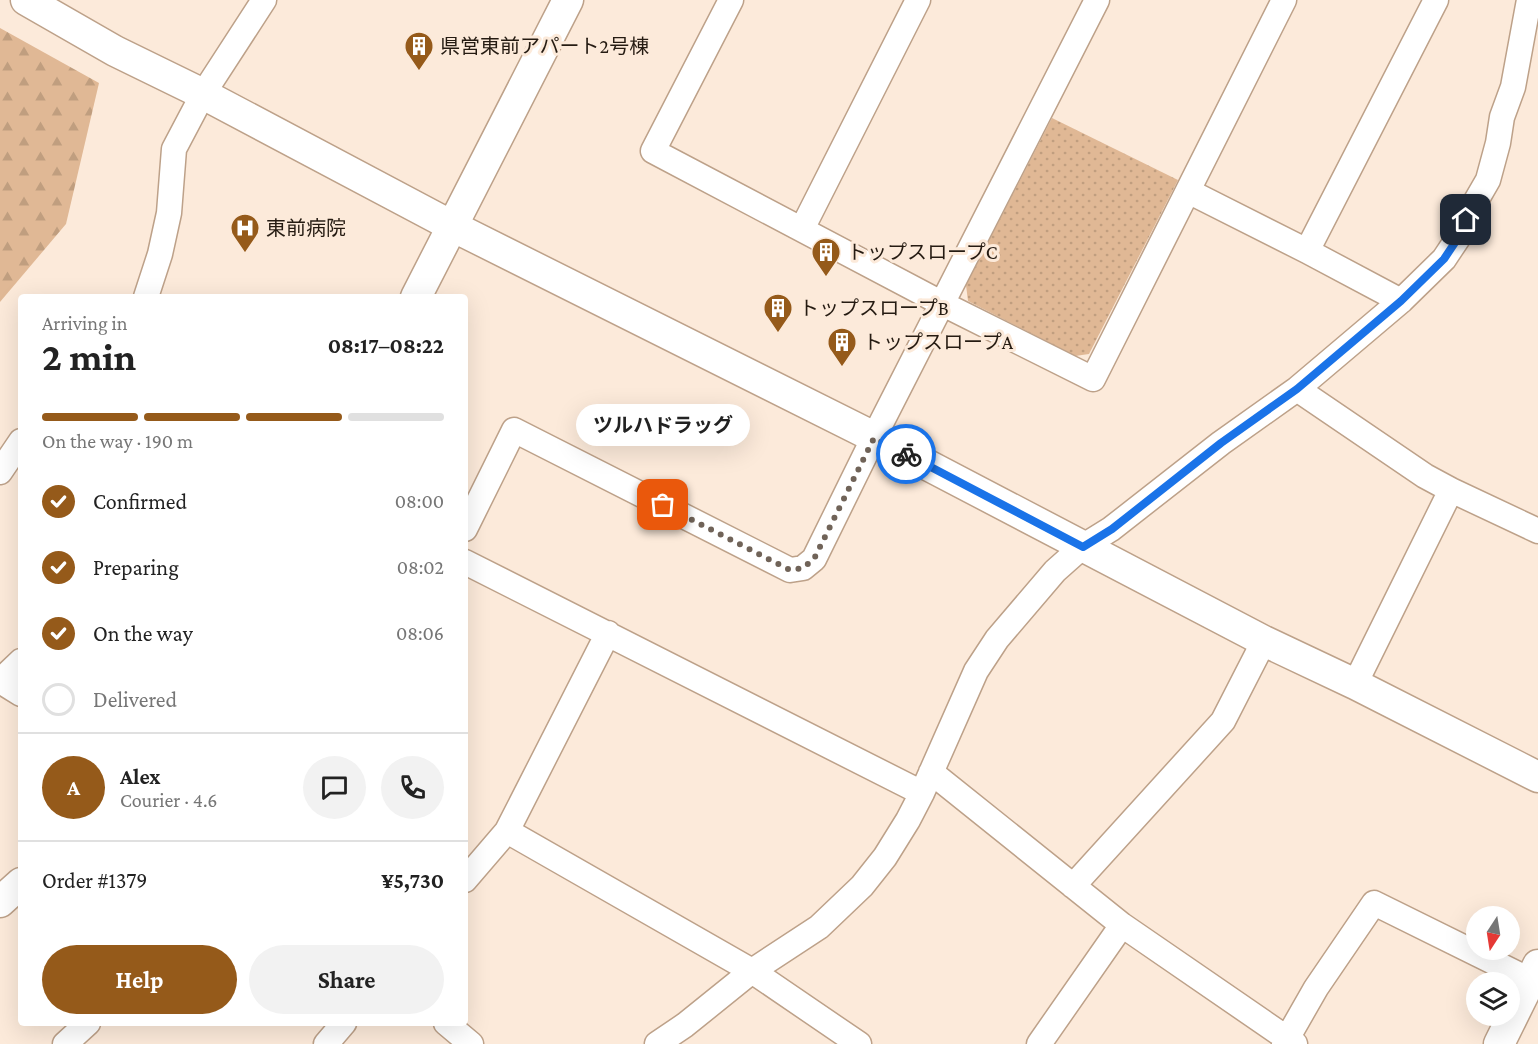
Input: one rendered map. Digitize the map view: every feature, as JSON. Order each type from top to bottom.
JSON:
[{"type":"street","points":[[26,0],[115,51],[203,94],[452,226],[874,438],[1264,641],[1355,684],[1538,777]]},
{"type":"street","points":[[147,294],[160,254],[169,213],[174,149],[203,94],[264,0]]},
{"type":"street","points":[[418,294],[568,0]]},
{"type":"street","points":[[731,0],[652,151],[943,304],[1093,379],[1284,0]]},
{"type":"street","points":[[802,229],[918,0]]},
{"type":"street","points":[[468,523],[514,430],[790,570],[803,568],[814,559],[1097,0]]},
{"type":"street","points":[[1307,251],[1436,0]]},
{"type":"street","points":[[657,1044],[685,1025],[752,971],[819,927],[862,886],[885,857],[908,820],[927,783],[976,671],[997,639],[1055,571],[1083,547],[1112,529],[1221,443],[1297,389],[1401,301],[1444,259],[1460,235],[1488,180],[1502,117],[1530,43],[1529,0]]},
{"type":"street","points":[[1188,191],[1401,301]]},
{"type":"street","points":[[1297,389],[1425,476],[1538,531]]},
{"type":"street","points":[[0,472],[18,445]]},
{"type":"street","points":[[1355,684],[1451,490]]},
{"type":"street","points":[[468,563],[608,633],[927,783],[1072,886],[1122,925],[1289,1042],[1316,988],[1374,903],[1536,976],[1499,1044]]},
{"type":"street","points":[[468,876],[507,831],[608,633]]},
{"type":"street","points":[[1072,886],[1223,722],[1264,641]]},
{"type":"street","points":[[18,664],[0,681],[18,692]]},
{"type":"street","points":[[507,831],[752,971],[859,1044]]},
{"type":"street","points":[[0,902],[18,886]]},
{"type":"street","points":[[1039,1044],[1122,925]]},
{"type":"street","points":[[64,1044],[85,1026]]},
{"type":"street","points":[[326,1044],[341,1026]]},
{"type":"street","points":[[450,1026],[471,1044]]},
{"type":"green space","points":[[0,28],[99,83],[66,224],[0,302]]},
{"type":"green space","points":[[1052,118],[1178,180],[1089,354],[1075,356],[968,301],[966,285]]},
{"type":"way so far","points":[[663,505],[790,570],[803,568],[814,559],[874,438],[906,454]]},
{"type":"place","name":"県営東前アパート2号棟","points":[[419,72]]},
{"type":"place","name":"東前病院","points":[[245,254]]},
{"type":"place","name":"トップスロープC","points":[[826,278]]},
{"type":"place","name":"トップスロープB","points":[[778,334]]},
{"type":"place","name":"トップスロープA","points":[[842,368]]},
{"type":"place","name":"ツルハドラッグ","points":[[663,505]]},
{"type":"route","points":[[906,454],[1083,547],[1112,529],[1221,443],[1297,389],[1401,301],[1444,259],[1460,235],[1466,220]]}]
